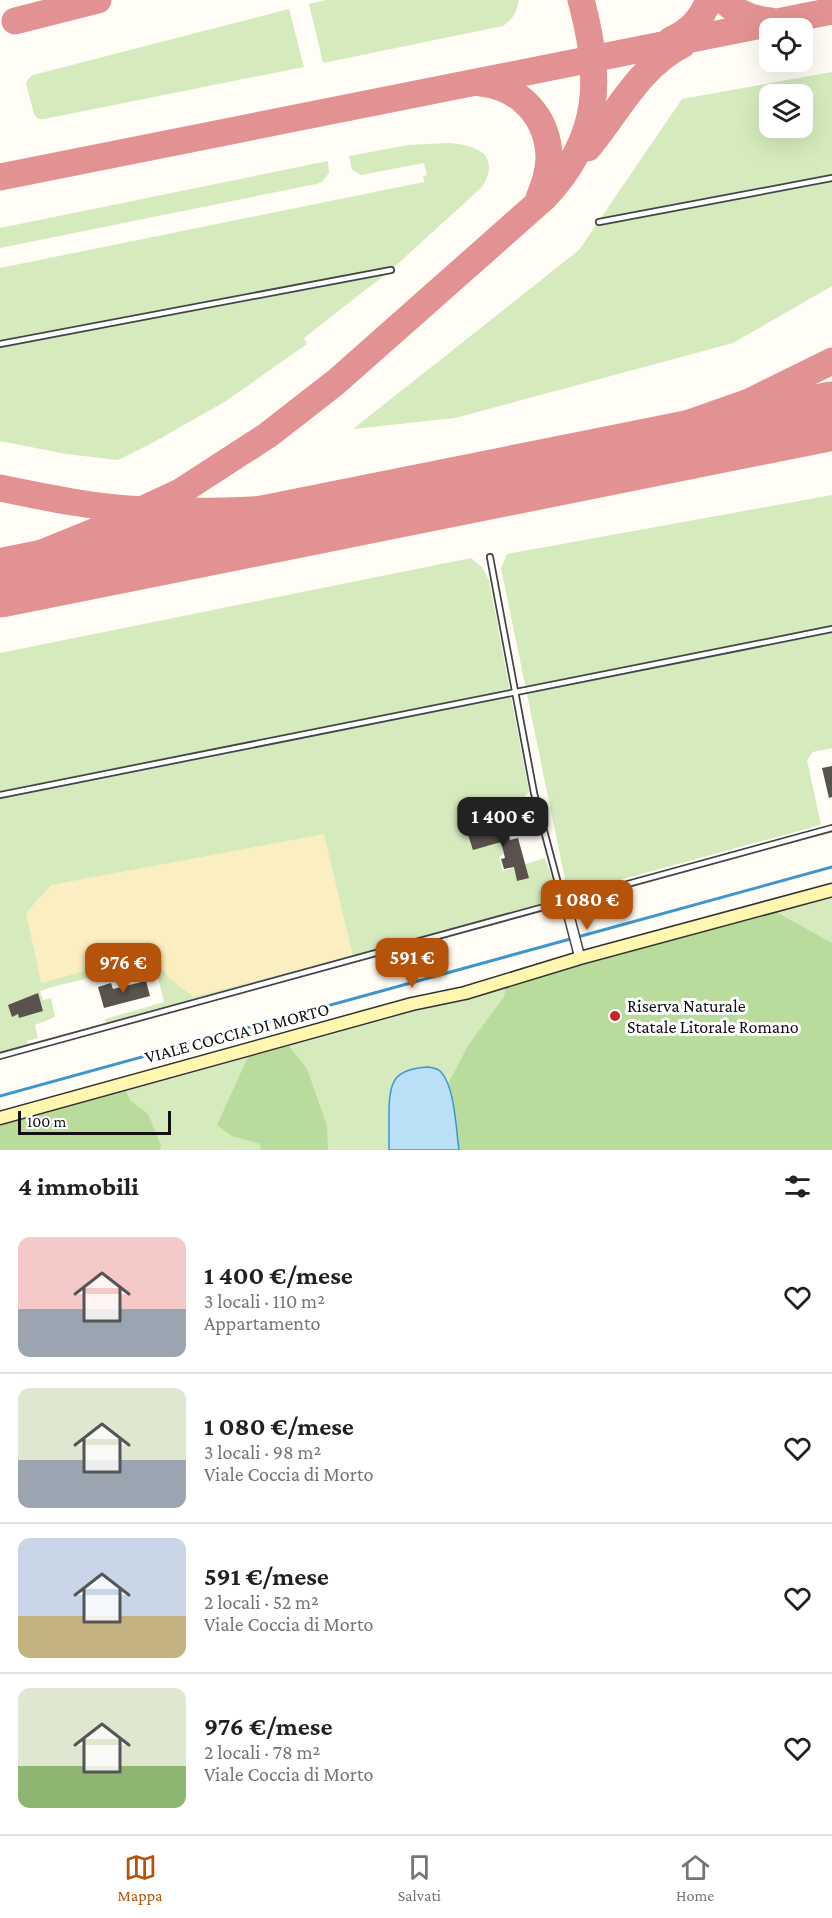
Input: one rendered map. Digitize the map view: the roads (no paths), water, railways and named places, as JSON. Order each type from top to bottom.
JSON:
[{"type":"street","name":"VIALE COCCIA DI MORTO","points":[[0,1118],[412,1004],[465,993],[580,958],[832,890]]},
{"type":"street","points":[[568,912],[580,958]]},
{"type":"lane","points":[[599,222],[832,178]]},
{"type":"lane","points":[[0,344],[391,270]]},
{"type":"lane","points":[[490,557],[534,793],[563,902],[568,912]]},
{"type":"lane","points":[[0,795],[832,629]]},
{"type":"lane","points":[[0,1056],[832,828]]},
{"type":"water","points":[[428,1067],[440,1071],[446,1079],[454,1109],[459,1150],[389,1150],[389,1101],[393,1084],[396,1078],[408,1070]]},
{"type":"waterway","points":[[0,1096],[832,867]]},
{"type":"place","name":"Riserva Naturale Statale Litorale Romano","points":[[615,1016]]}]
